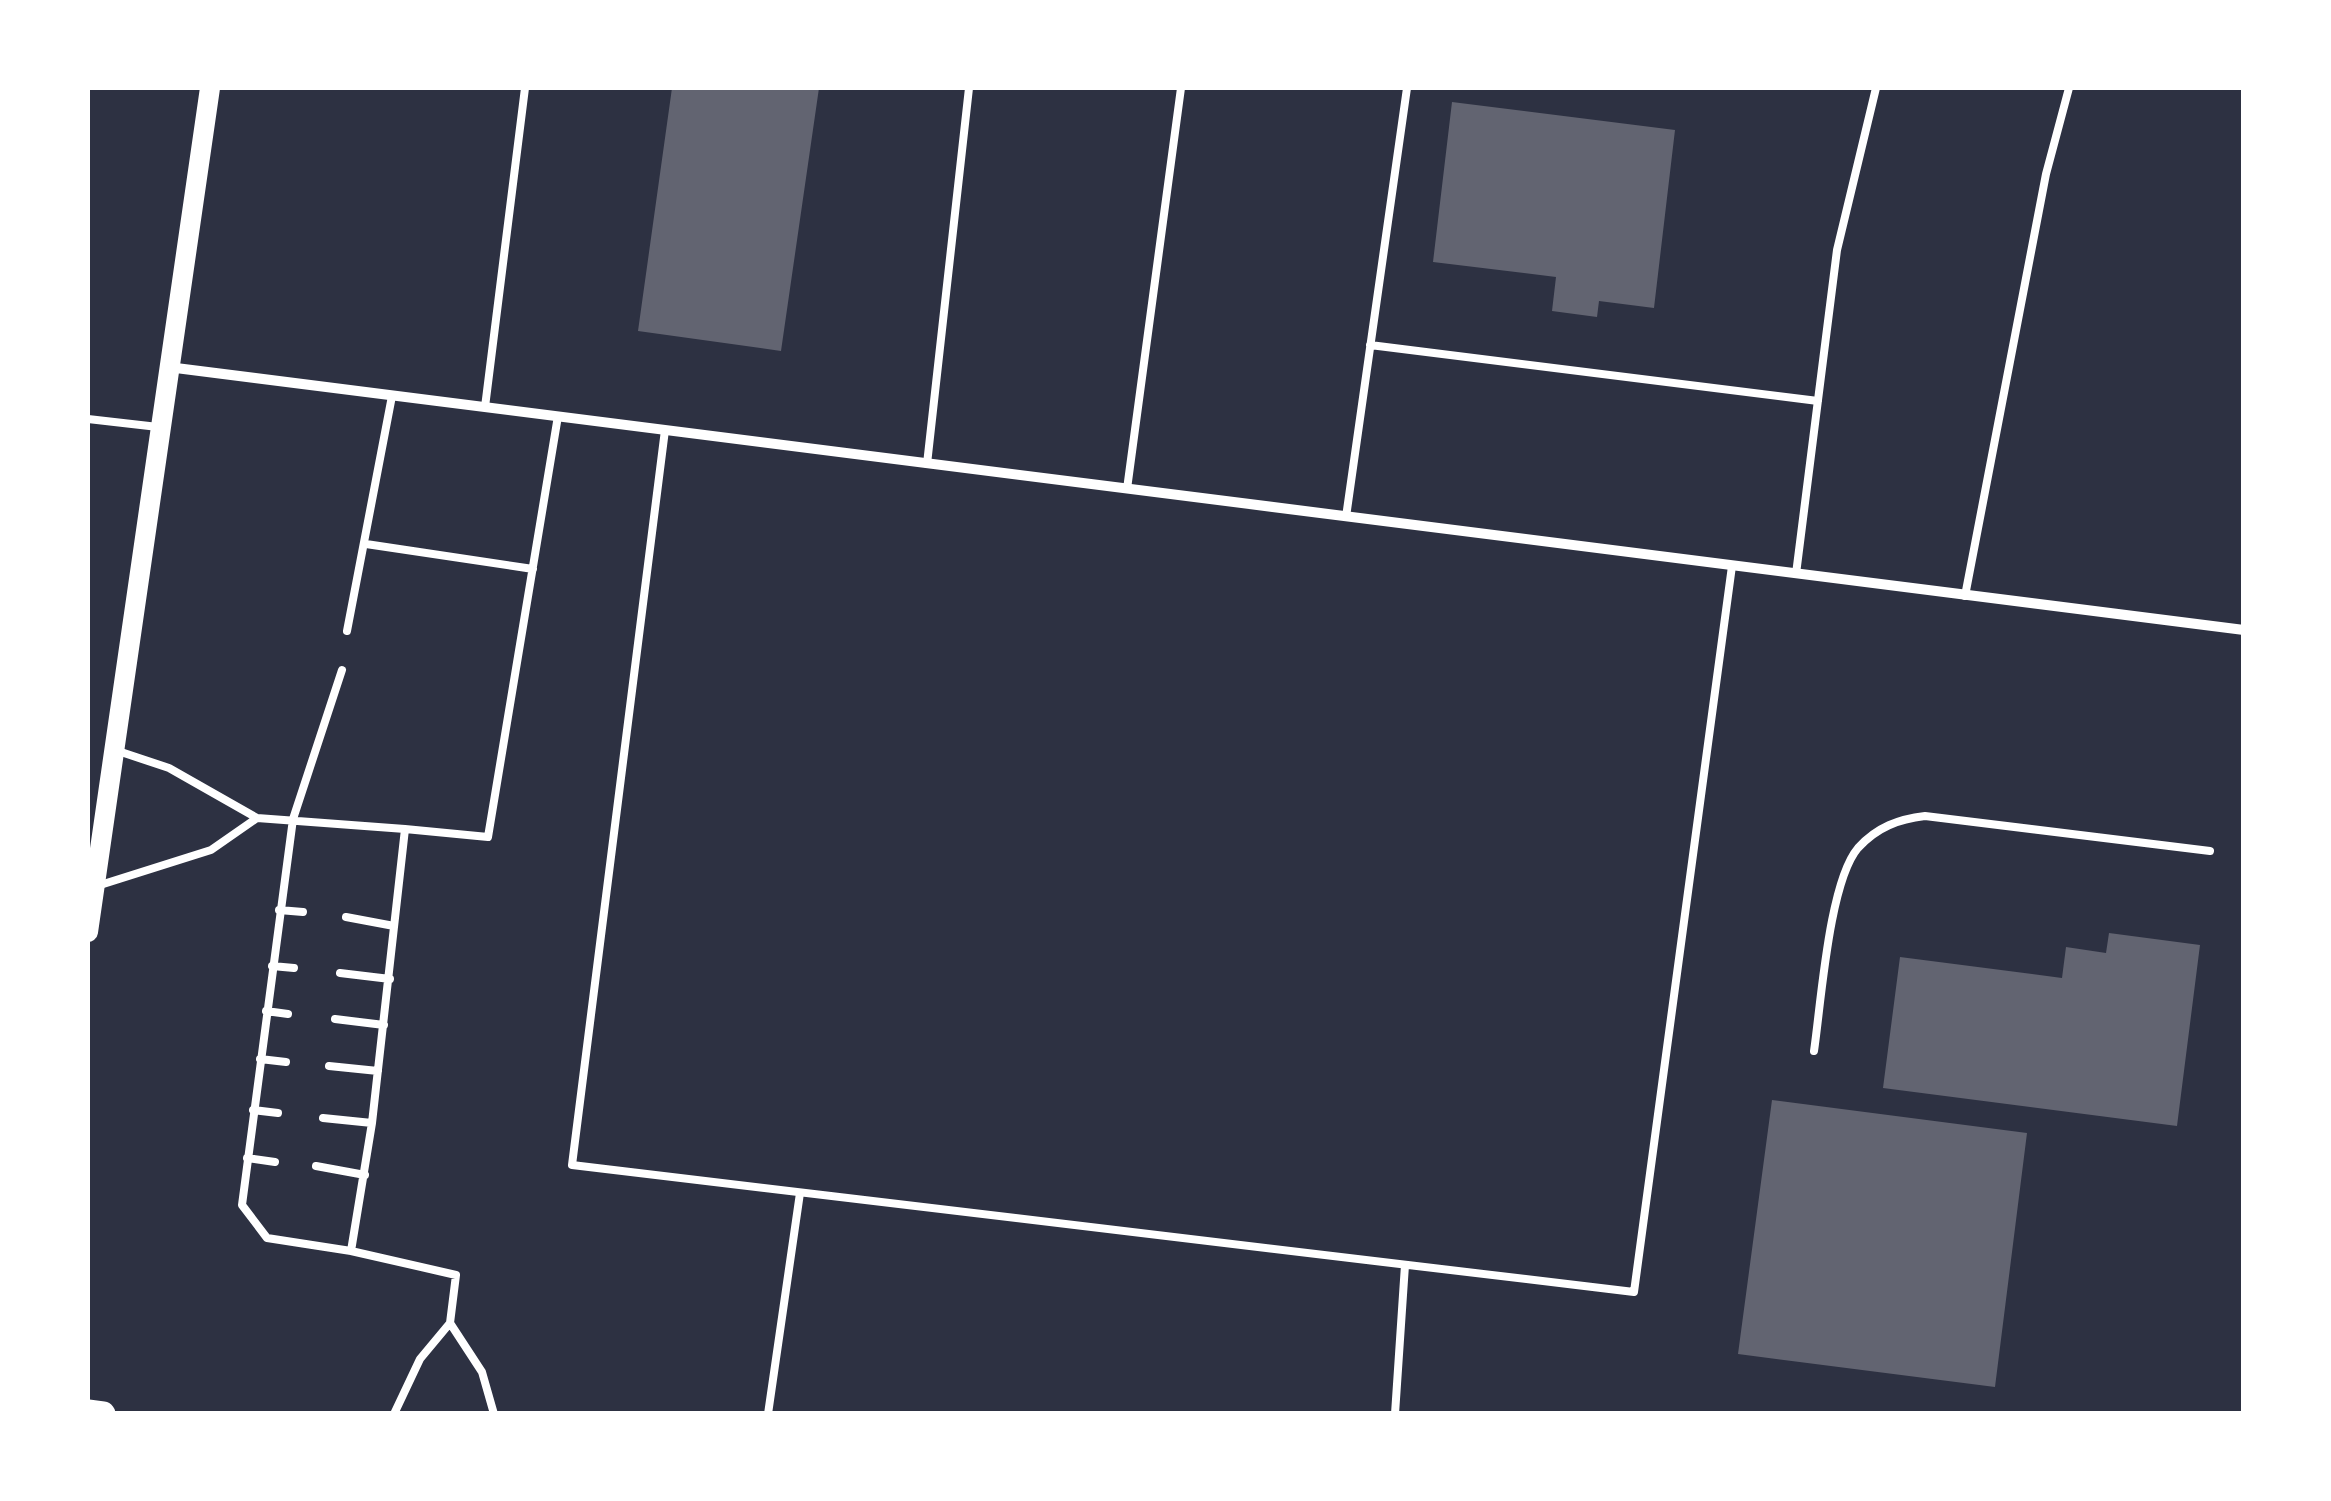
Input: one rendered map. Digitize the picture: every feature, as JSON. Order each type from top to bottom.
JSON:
[{"type":"main road","points":[[88,932],[210,88]]},
{"type":"main road","points":[[88,1412],[103,1414]]},
{"type":"street","points":[[167,367],[2244,630]]},
{"type":"lane","points":[[485,408],[526,88]]},
{"type":"lane","points":[[927,464],[969,88]]},
{"type":"lane","points":[[1127,490],[1181,88]]},
{"type":"lane","points":[[1346,518],[1407,88]]},
{"type":"lane","points":[[1796,574],[1837,250],[1876,88]]},
{"type":"lane","points":[[1965,596],[2046,174],[2069,88]]},
{"type":"lane","points":[[1370,345],[1818,401]]},
{"type":"lane","points":[[347,630],[392,396]]},
{"type":"lane","points":[[113,749],[169,768],[257,818],[488,837],[558,416]]},
{"type":"lane","points":[[88,419],[158,427]]},
{"type":"lane","points":[[665,430],[572,1166],[1634,1292],[1732,566]]},
{"type":"lane","points":[[366,544],[533,569]]},
{"type":"lane","points":[[342,670],[294,819],[242,1205],[267,1238],[351,1251],[456,1275],[450,1323],[420,1359],[394,1414]]},
{"type":"lane","points":[[1814,1051],[1834,910],[1856,850],[1896,819],[1925,816],[2210,851]]},
{"type":"lane","points":[[94,888],[211,850],[257,818]]},
{"type":"lane","points":[[351,1251],[372,1123],[405,829]]},
{"type":"lane","points":[[279,910],[303,912]]},
{"type":"lane","points":[[346,917],[394,926]]},
{"type":"lane","points":[[272,966],[294,968]]},
{"type":"lane","points":[[340,973],[390,979]]},
{"type":"lane","points":[[266,1011],[288,1014]]},
{"type":"lane","points":[[335,1019],[384,1025]]},
{"type":"lane","points":[[260,1059],[286,1062]]},
{"type":"lane","points":[[329,1066],[378,1071]]},
{"type":"lane","points":[[253,1110],[278,1113]]},
{"type":"lane","points":[[323,1118],[372,1123]]},
{"type":"lane","points":[[247,1158],[275,1162]]},
{"type":"lane","points":[[316,1166],[364,1174]]},
{"type":"lane","points":[[768,1414],[800,1193]]},
{"type":"lane","points":[[1395,1414],[1405,1265]]},
{"type":"lane","points":[[450,1323],[482,1372],[494,1414]]},
{"type":"building","points":[[672,88],[819,88],[781,351],[638,331]]},
{"type":"building","points":[[1452,102],[1675,130],[1654,308],[1599,301],[1597,317],[1552,311],[1556,277],[1433,262]]},
{"type":"building","points":[[2109,933],[2200,945],[2177,1126],[1883,1088],[1900,957],[2062,978],[2066,947],[2106,953]]},
{"type":"building","points":[[1772,1100],[2027,1133],[1995,1387],[1738,1354]]}]
